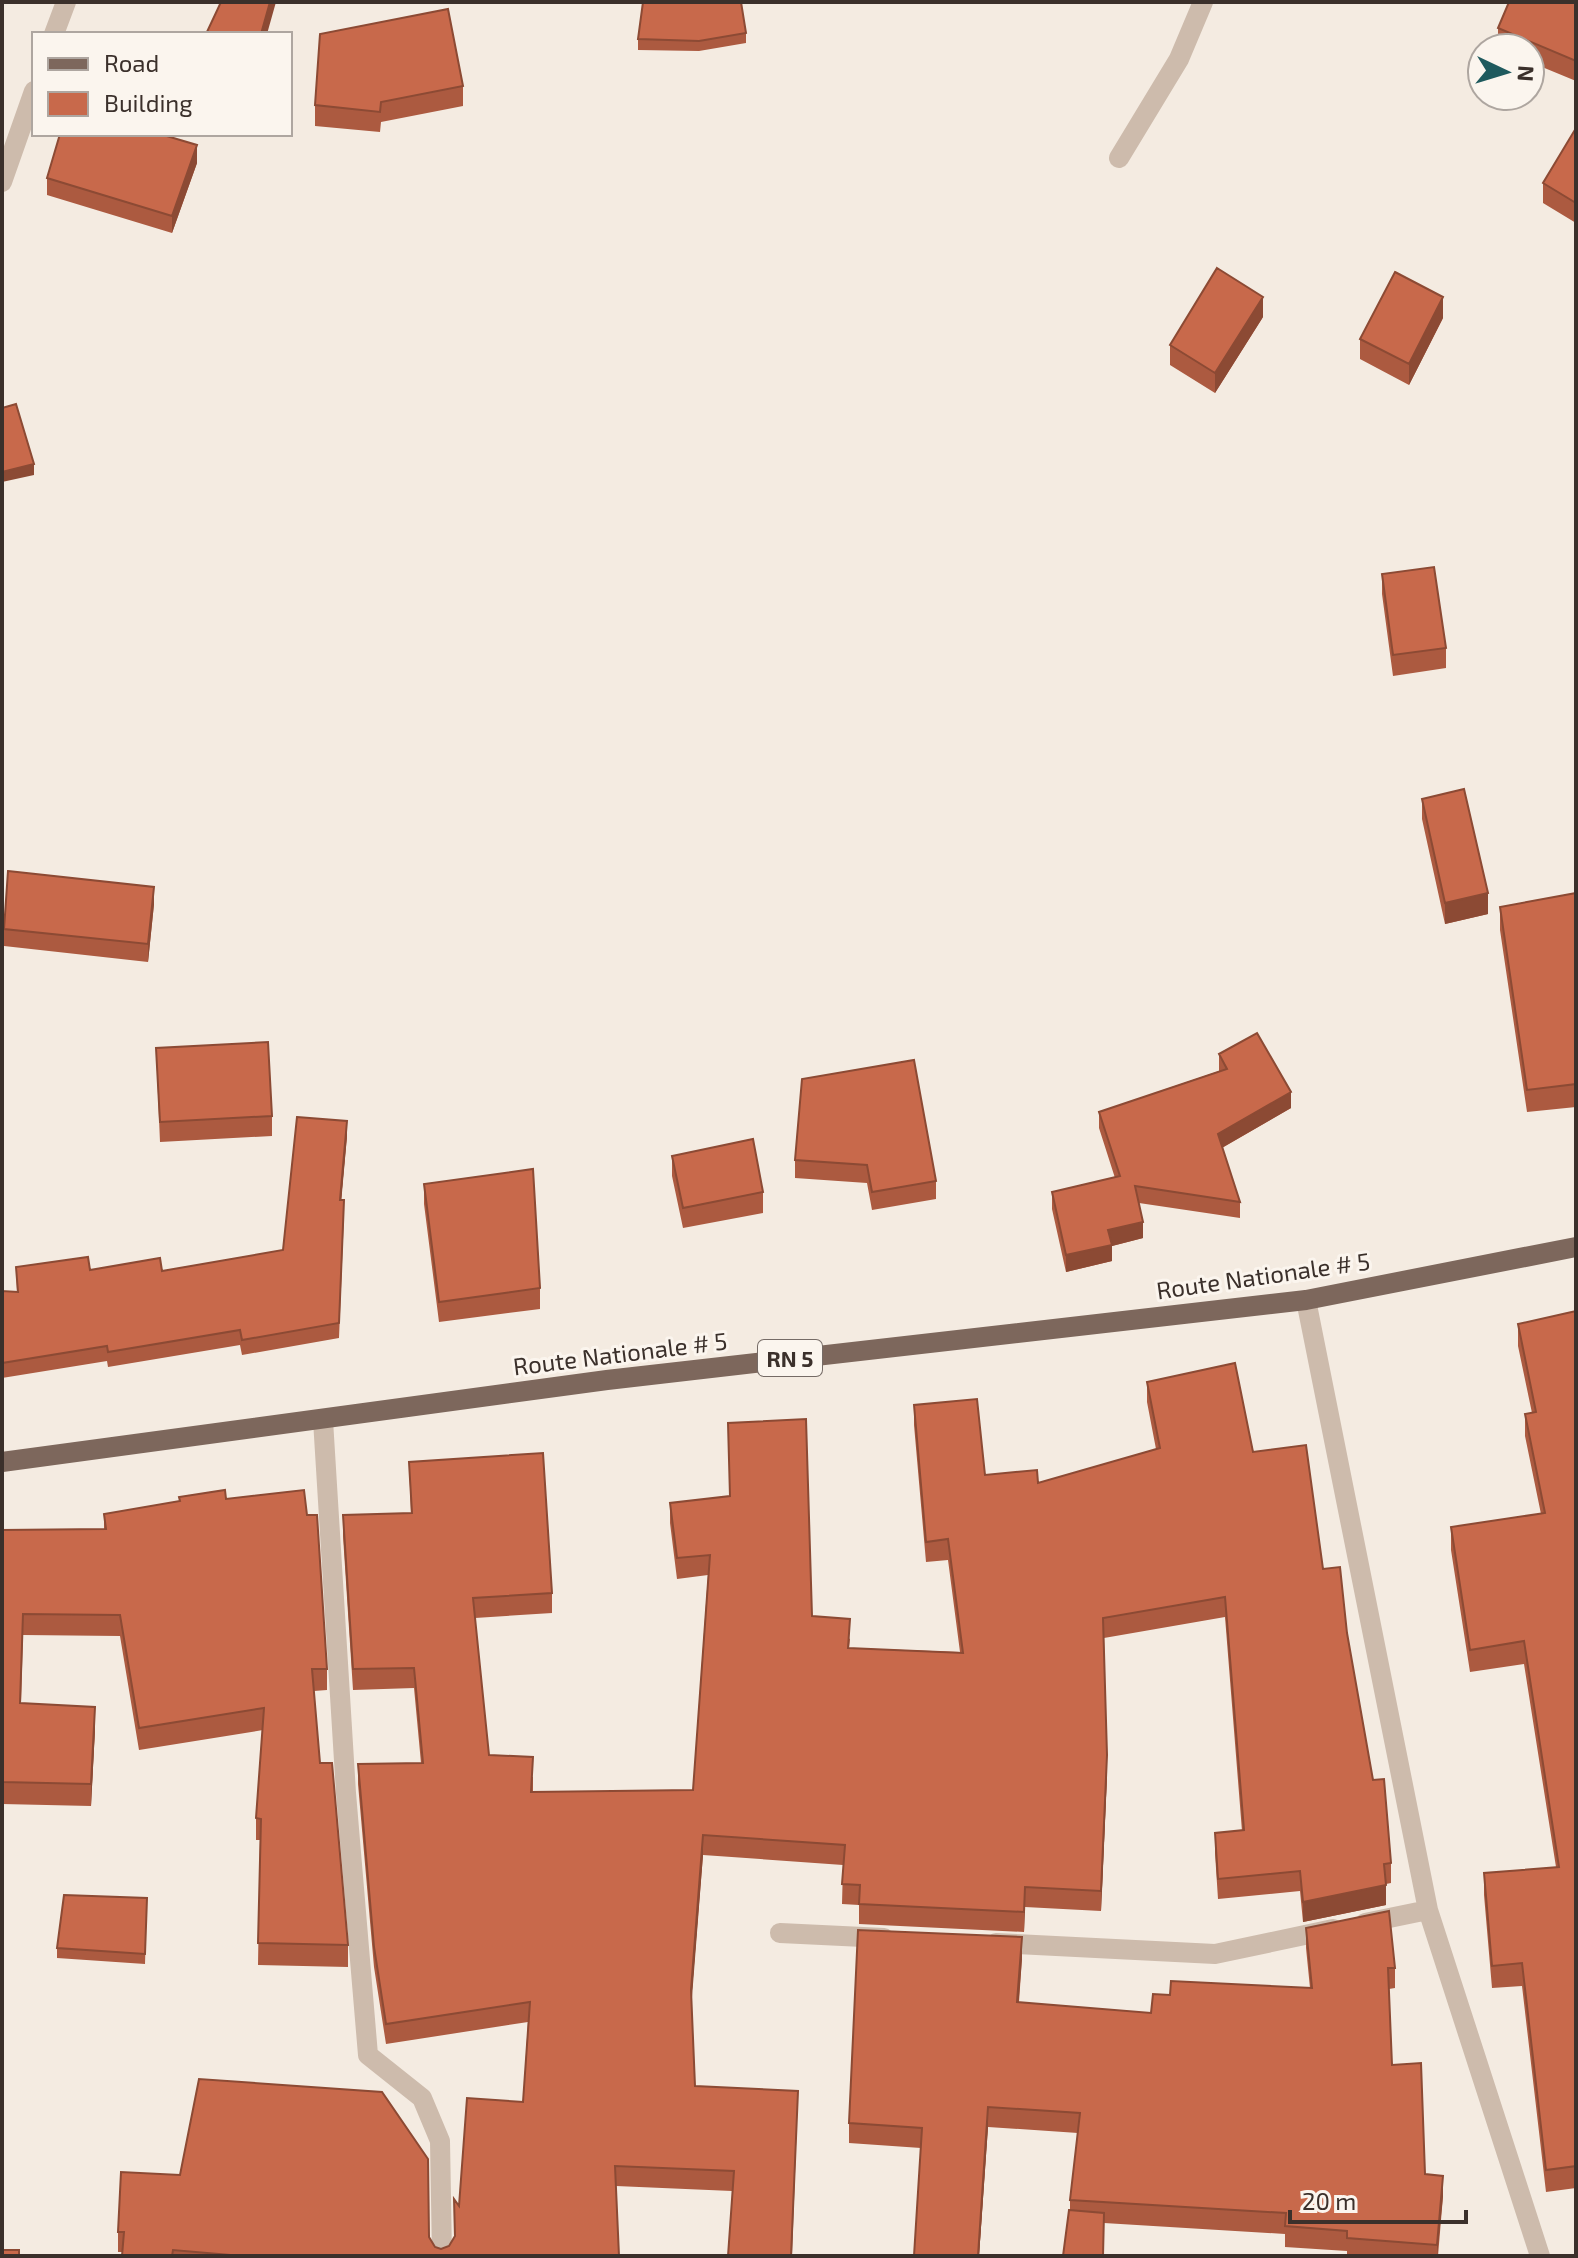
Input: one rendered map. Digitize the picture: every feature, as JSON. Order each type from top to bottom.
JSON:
[{"type":"main road","name":"Route Nationale # 5","points":[[2,1462],[623,1378],[1306,1300],[1576,1247]]},
{"type":"street","points":[[55,32],[66,2]]},
{"type":"street","points":[[1119,158],[1179,59],[1203,2]]},
{"type":"street","points":[[2,182],[32,97]]},
{"type":"street","points":[[1306,1300],[1428,1910],[1540,2256]]},
{"type":"street","points":[[323,1420],[346,1793],[368,2055],[422,2098],[440,2141],[442,2256]]},
{"type":"street","points":[[982,1943],[1215,1954],[1428,1910]]},
{"type":"street","points":[[780,1933],[905,1939]]},
{"type":"building","points":[[221,2],[270,2],[262,32],[207,32]]},
{"type":"building","points":[[643,2],[741,2],[746,33],[699,41],[638,39]]},
{"type":"building","points":[[1509,2],[1576,2],[1576,61],[1546,48],[1546,32],[1507,32],[1498,28]]},
{"type":"building","points":[[448,9],[463,86],[381,102],[380,112],[315,105],[320,34]]},
{"type":"building","points":[[1576,128],[1576,203],[1543,183]]},
{"type":"building","points":[[59,136],[167,136],[197,145],[172,216],[47,178]]},
{"type":"building","points":[[1217,268],[1263,297],[1215,373],[1170,345]]},
{"type":"building","points":[[1395,272],[1443,297],[1409,364],[1360,339]]},
{"type":"building","points":[[16,404],[34,464],[2,472],[2,408]]},
{"type":"building","points":[[1434,567],[1446,648],[1393,655],[1382,574]]},
{"type":"building","points":[[1464,789],[1488,893],[1445,903],[1422,799]]},
{"type":"building","points":[[8,871],[154,887],[148,944],[4,929]]},
{"type":"building","points":[[1576,893],[1576,1084],[1527,1090],[1500,907]]},
{"type":"building","points":[[1257,1033],[1291,1092],[1218,1134],[1240,1202],[1135,1186],[1143,1222],[1108,1230],[1112,1245],[1066,1255],[1052,1192],[1120,1176],[1099,1112],[1227,1069],[1219,1054]]},
{"type":"building","points":[[268,1042],[272,1116],[160,1122],[156,1048]]},
{"type":"building","points":[[914,1060],[936,1181],[872,1192],[867,1165],[795,1160],[802,1079]]},
{"type":"building","points":[[297,1117],[347,1121],[340,1200],[344,1200],[339,1323],[242,1340],[240,1330],[108,1352],[107,1346],[2,1363],[2,1291],[18,1292],[16,1267],[88,1257],[90,1270],[160,1258],[162,1271],[283,1250]]},
{"type":"building","points":[[753,1139],[763,1192],[683,1208],[672,1156]]},
{"type":"building","points":[[533,1169],[540,1288],[439,1302],[424,1184]]},
{"type":"building","points":[[1576,1311],[1576,2166],[1546,2170],[1522,1963],[1492,1966],[1484,1873],[1559,1867],[1524,1641],[1470,1650],[1451,1527],[1545,1513],[1525,1414],[1536,1412],[1518,1324]]},
{"type":"building","points":[[1235,1363],[1253,1452],[1306,1445],[1323,1569],[1340,1567],[1347,1633],[1373,1780],[1384,1779],[1391,1863],[1384,1864],[1386,1885],[1303,1902],[1300,1871],[1218,1879],[1215,1833],[1244,1830],[1225,1597],[1103,1618],[1107,1755],[1101,1891],[1025,1887],[1024,1912],[859,1904],[860,1885],[842,1884],[845,1845],[703,1835],[691,1990],[695,2086],[798,2091],[791,2256],[728,2256],[734,2171],[615,2166],[619,2256],[242,2256],[173,2250],[172,2256],[122,2256],[124,2232],[118,2232],[121,2172],[180,2175],[199,2079],[382,2092],[428,2159],[429,2237],[435,2247],[441,2249],[449,2246],[455,2236],[454,2199],[459,2206],[467,2098],[523,2102],[530,2002],[386,2024],[374,1947],[358,1764],[423,1763],[414,1668],[353,1669],[343,1515],[412,1513],[409,1462],[543,1453],[552,1593],[473,1598],[489,1755],[533,1757],[531,1792],[693,1790],[710,1555],[677,1558],[670,1503],[730,1496],[728,1423],[806,1419],[812,1616],[850,1619],[848,1648],[963,1653],[948,1539],[926,1542],[914,1405],[977,1399],[985,1475],[1037,1470],[1038,1483],[1160,1448],[1147,1382]]},
{"type":"building","points":[[225,1490],[226,1499],[304,1490],[307,1515],[317,1515],[327,1669],[312,1669],[320,1763],[332,1763],[348,1945],[258,1943],[261,1819],[256,1818],[264,1708],[139,1728],[120,1615],[23,1614],[20,1703],[95,1707],[91,1784],[2,1782],[2,1530],[106,1529],[104,1514]]},
{"type":"building","points":[[64,1895],[147,1898],[145,1954],[57,1948]]},
{"type":"building","points":[[1389,1911],[1395,1968],[1388,1968],[1392,2065],[1421,2063],[1425,2174],[1443,2176],[1437,2245],[1347,2238],[1347,2231],[1285,2226],[1286,2213],[1070,2200],[1080,2113],[988,2107],[978,2256],[914,2256],[922,2128],[849,2123],[858,1930],[1022,1937],[1017,2002],[1151,2013],[1153,1994],[1170,1995],[1171,1981],[1312,1988],[1306,1928]]},
{"type":"building","points":[[1069,2210],[1104,2213],[1103,2256],[1063,2256]]},
{"type":"building","points":[[2,2250],[19,2250],[19,2256],[2,2256]]}]
